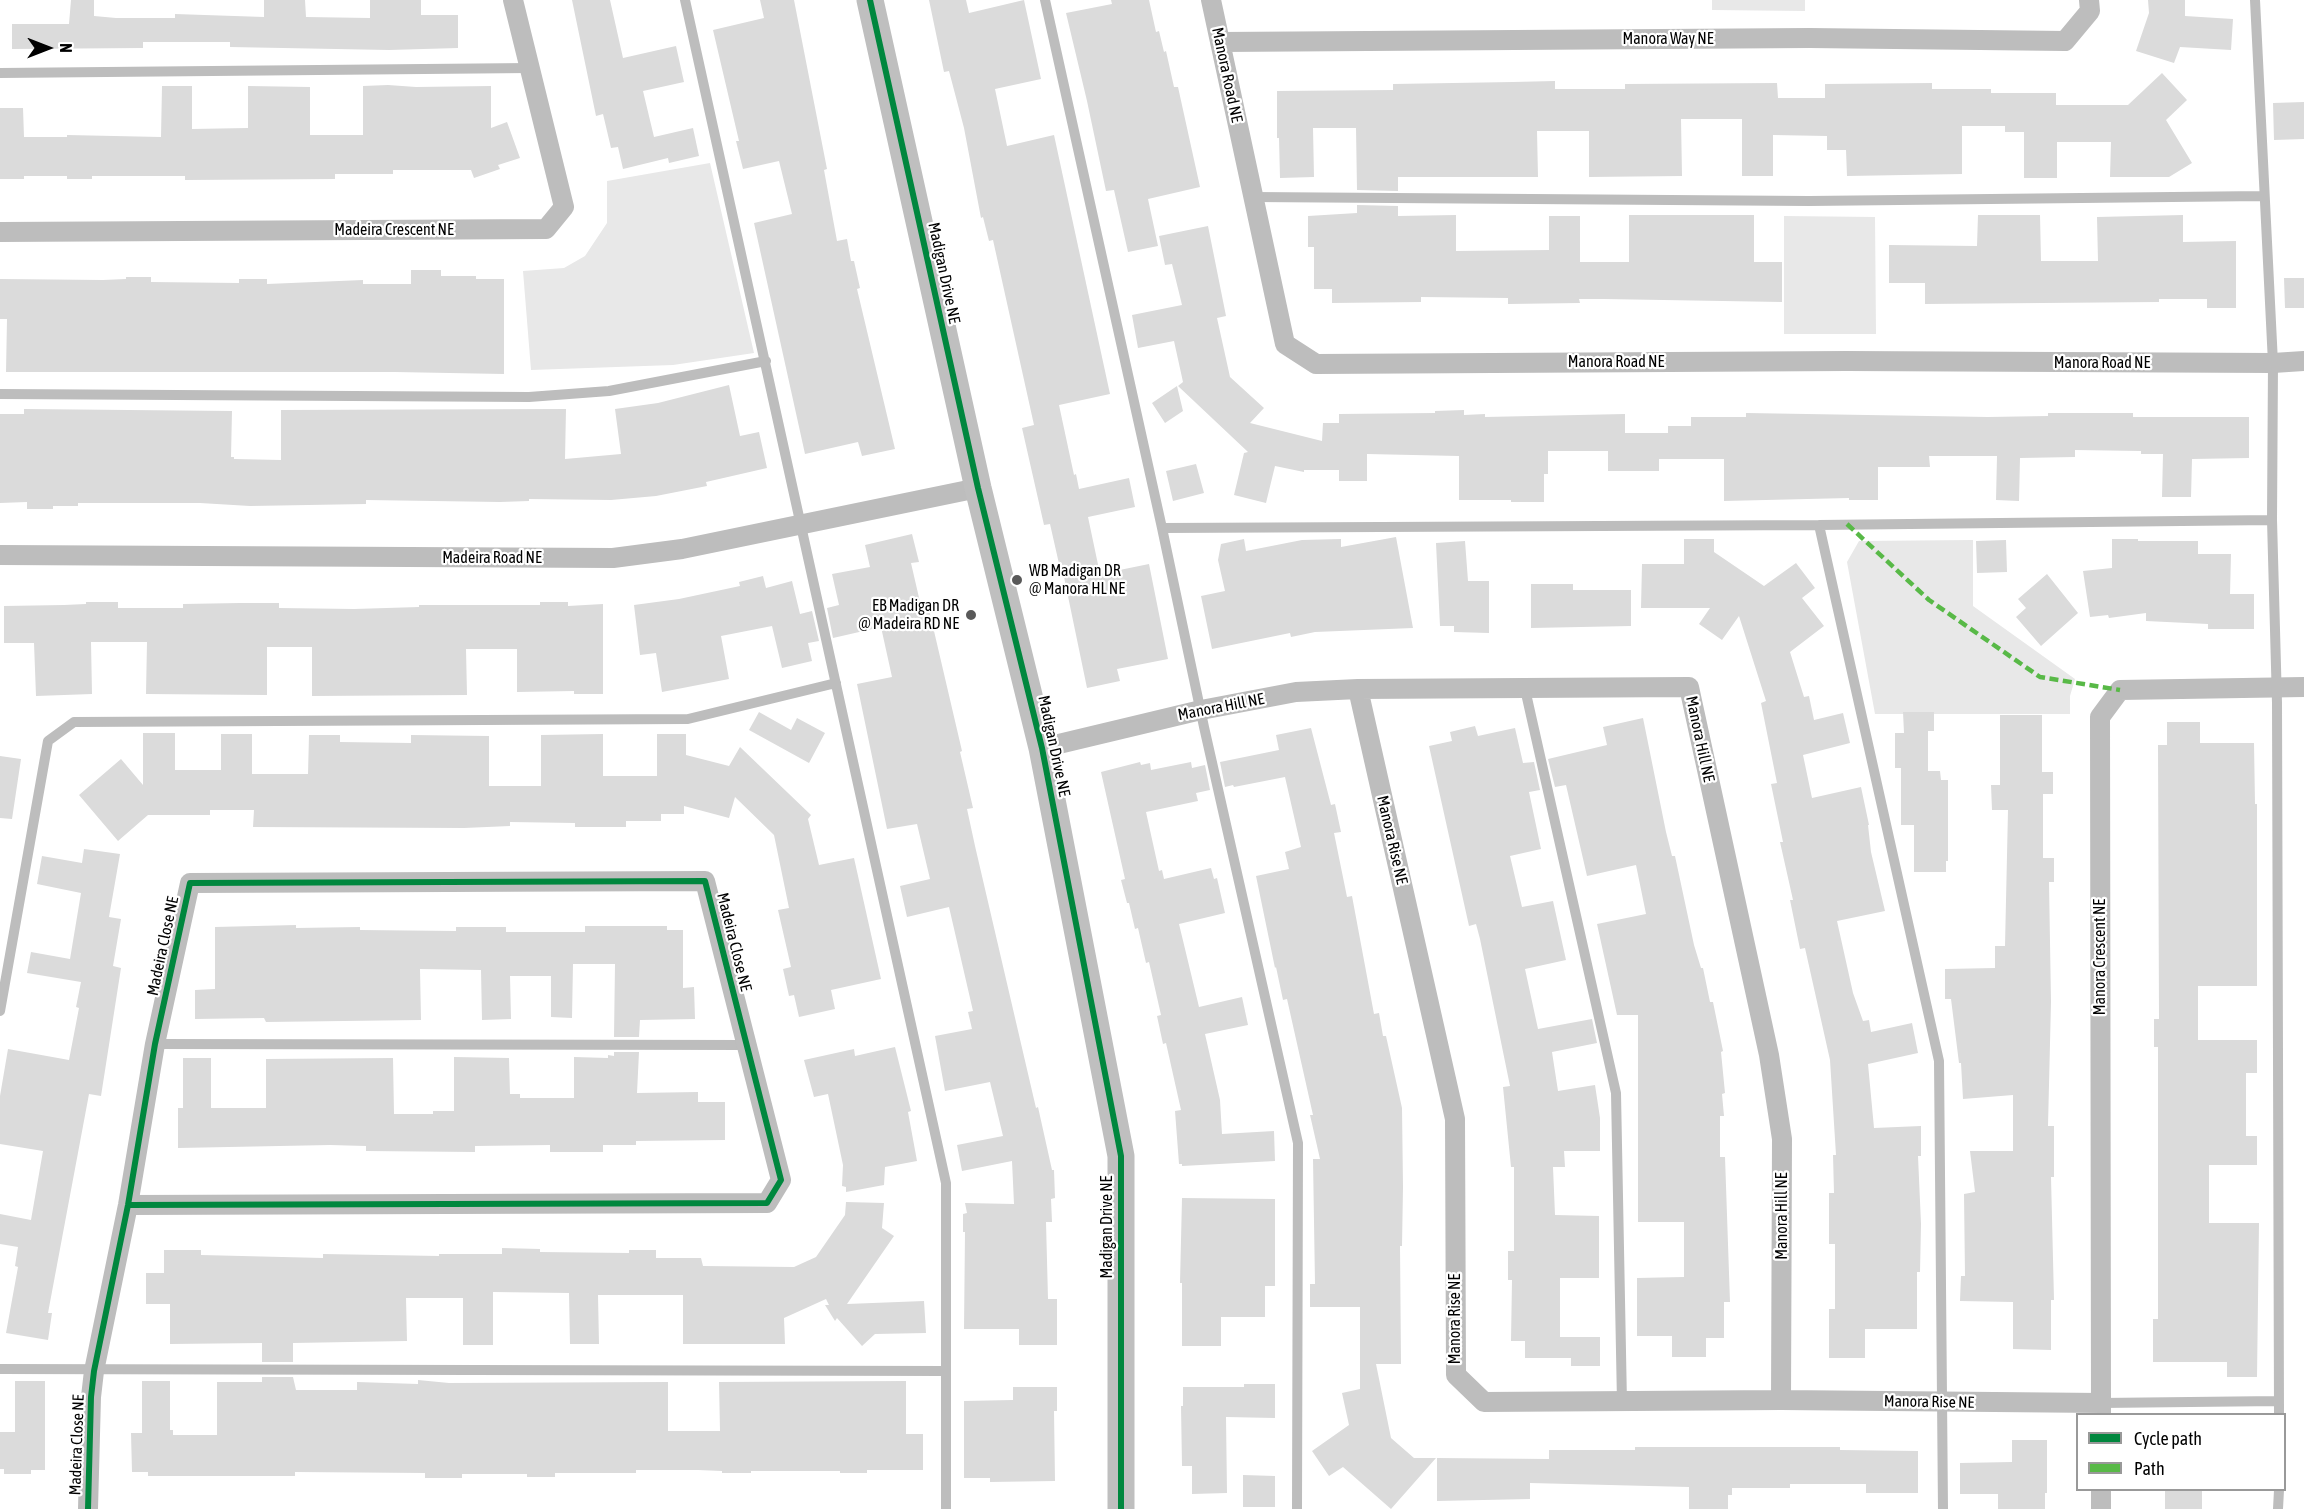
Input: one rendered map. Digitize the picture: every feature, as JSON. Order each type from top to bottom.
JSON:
[{"type":"street","name":"Madeira Crescent NE","points":[[0,232],[546,230],[564,207],[513,0]]},
{"type":"street","name":"Madigan Drive NE","points":[[870,0],[978,488],[1042,748],[1121,1156],[1121,1509]]},
{"type":"street","name":"Manora Road NE","points":[[1211,0],[1286,344],[1316,364],[2304,362]]},
{"type":"street","name":"Manora Way NE","points":[[1221,42],[1809,38],[2065,41],[2090,11],[2090,0]]},
{"type":"street","name":"Madeira Road NE","points":[[0,555],[613,558],[682,549],[978,488]]},
{"type":"street","name":"Manora Hill NE","points":[[1042,748],[1201,710],[1296,692],[1689,687],[1769,1054],[1782,1139],[1781,1400]]},
{"type":"street","name":"Manora Crescent NE","points":[[2101,1409],[2100,717],[2120,690],[2304,687]]},
{"type":"street","name":"Manora Rise NE","points":[[1358,690],[1455,1119],[1456,1375],[1484,1402],[1622,1403],[1781,1400],[2101,1409]]},
{"type":"street","name":"Madeira Close NE","points":[[88,1509],[91,1397],[94,1371],[128,1205],[155,1044],[190,883],[705,881],[781,1180],[767,1203],[128,1205]]},
{"type":"street","points":[[2101,1491],[2101,1509]]},
{"type":"lane","points":[[685,0],[946,1183],[946,1509]]},
{"type":"lane","points":[[1045,0],[1298,1143],[1297,1509]]},
{"type":"lane","points":[[2255,0],[2273,363],[2272,520],[2276,687],[2279,1413]]},
{"type":"lane","points":[[0,73],[530,68]]},
{"type":"lane","points":[[1253,197],[1809,201],[2263,196]]},
{"type":"lane","points":[[0,394],[529,397],[609,391],[766,362]]},
{"type":"lane","points":[[1162,528],[2272,520]]},
{"type":"lane","points":[[1819,525],[1939,1061],[1943,1509]]},
{"type":"lane","points":[[0,1011],[48,741],[74,722],[688,719],[836,683]]},
{"type":"lane","points":[[1525,689],[1616,1093],[1622,1403]]},
{"type":"lane","points":[[155,1044],[747,1045]]},
{"type":"lane","points":[[0,1369],[94,1371],[946,1371]]},
{"type":"lane","points":[[2101,1409],[2279,1401]]},
{"type":"lane","points":[[2278,1491],[2278,1509]]},
{"type":"shaded area","points":[[1712,0],[1805,0],[1805,11],[1712,10]]},
{"type":"shaded area","points":[[710,163],[754,353],[673,365],[531,370],[523,271],[564,268],[585,256],[607,223],[607,181]]},
{"type":"shaded area","points":[[1784,216],[1875,217],[1876,334],[1784,334]]},
{"type":"shaded area","points":[[1973,540],[1973,606],[2075,679],[2070,696],[2070,714],[1875,714],[1847,562],[1859,541]]},
{"type":"building","points":[[71,0],[94,0],[94,16],[116,18],[175,18],[175,14],[264,17],[264,0],[305,0],[306,17],[370,18],[370,0],[421,0],[421,15],[458,15],[458,48],[389,50],[230,47],[230,42],[143,42],[143,48],[12,49],[12,24],[69,24]]},
{"type":"building","points":[[572,0],[610,0],[623,58],[676,46],[684,82],[643,91],[654,137],[693,128],[699,156],[669,163],[668,158],[623,169],[618,147],[611,148],[603,114],[596,116]]},
{"type":"building","points":[[760,0],[794,0],[827,169],[824,170],[837,241],[847,239],[851,261],[854,261],[860,288],[857,289],[895,449],[862,456],[858,442],[805,454],[754,223],[792,214],[779,161],[743,169],[736,141],[739,141],[713,30],[764,18]]},
{"type":"building","points":[[929,0],[966,0],[969,13],[1024,0],[1041,79],[995,89],[1007,146],[1054,135],[1110,394],[1059,405],[1074,475],[1076,474],[1079,489],[1129,478],[1135,507],[1088,517],[1100,574],[1149,564],[1168,659],[1117,669],[1120,681],[1087,688],[1064,577],[1062,577],[1050,524],[1044,525],[1022,428],[1034,425],[993,240],[989,241],[983,217],[981,218],[964,128],[949,71],[944,72]]},
{"type":"building","points":[[1111,0],[1149,0],[1156,32],[1159,31],[1164,52],[1166,51],[1174,87],[1178,87],[1200,187],[1148,199],[1158,246],[1128,252],[1114,190],[1106,191],[1066,13],[1112,4]]},
{"type":"building","points":[[2148,0],[2185,0],[2185,16],[2233,19],[2231,50],[2180,47],[2174,63],[2136,51],[2149,13]]},
{"type":"building","points":[[2162,73],[2187,100],[2166,120],[2192,163],[2169,177],[2110,177],[2111,142],[2057,142],[2057,178],[2024,178],[2024,132],[2005,132],[2005,126],[1962,126],[1962,174],[1847,176],[1846,150],[1827,150],[1827,136],[1773,135],[1773,176],[1742,176],[1742,119],[1681,119],[1682,176],[1589,177],[1589,131],[1537,131],[1538,177],[1398,177],[1398,191],[1357,190],[1356,128],[1313,128],[1314,177],[1280,178],[1277,91],[1393,90],[1393,84],[1555,81],[1555,89],[1625,89],[1625,84],[1777,83],[1778,98],[1825,98],[1825,84],[1932,83],[1932,89],[1991,89],[1991,93],[2056,93],[2056,105],[2128,105]]},
{"type":"building","points":[[162,86],[192,86],[192,129],[248,128],[248,86],[310,87],[310,135],[363,135],[363,86],[491,86],[491,128],[507,122],[520,158],[498,165],[500,169],[474,178],[471,170],[393,170],[393,174],[335,174],[335,179],[185,180],[185,176],[92,176],[92,179],[67,179],[67,176],[24,176],[24,179],[0,179],[0,108],[23,108],[24,137],[67,137],[67,135],[161,137]]},
{"type":"building","points":[[2304,102],[2304,139],[2274,140],[2273,103]]},
{"type":"building","points":[[1357,205],[1398,206],[1398,216],[1456,215],[1456,251],[1549,250],[1549,216],[1580,216],[1580,262],[1629,262],[1629,215],[1754,215],[1754,262],[1782,262],[1782,302],[1579,299],[1580,303],[1508,304],[1508,298],[1421,297],[1421,302],[1332,303],[1332,289],[1314,289],[1314,247],[1308,247],[1308,216],[1357,213]]},
{"type":"building","points":[[1978,215],[2040,215],[2041,261],[2098,261],[2097,217],[2183,215],[2183,242],[2236,241],[2236,308],[2207,308],[2207,299],[2159,299],[2159,302],[1925,304],[1925,283],[1889,283],[1889,245],[1977,246]]},
{"type":"building","points":[[1208,226],[1226,316],[1217,318],[1230,377],[1264,408],[1250,423],[1322,441],[1323,423],[1339,423],[1339,414],[1435,413],[1435,411],[1464,410],[1464,415],[1485,414],[1485,417],[1625,414],[1625,433],[1668,433],[1668,426],[1691,426],[1691,417],[1746,417],[1746,413],[1988,417],[2048,416],[2048,413],[2133,413],[2133,417],[2249,417],[2249,458],[2192,459],[2191,497],[2162,497],[2163,454],[2141,454],[2141,451],[2075,450],[2075,457],[2020,458],[2019,501],[1996,500],[1997,456],[1929,456],[1930,467],[1878,467],[1878,500],[1849,500],[1849,498],[1724,501],[1724,459],[1659,459],[1659,471],[1608,471],[1608,451],[1548,451],[1548,474],[1544,474],[1544,502],[1511,502],[1511,500],[1459,500],[1459,456],[1367,454],[1367,481],[1339,481],[1339,470],[1304,470],[1304,472],[1275,466],[1266,503],[1234,495],[1244,453],[1248,452],[1178,386],[1183,382],[1174,341],[1138,348],[1132,315],[1182,305],[1172,264],[1165,265],[1159,236]]},
{"type":"building","points":[[411,270],[441,270],[441,276],[504,279],[504,374],[6,372],[7,319],[0,319],[0,279],[103,280],[151,277],[151,282],[239,283],[239,279],[267,279],[267,284],[363,280],[363,284],[411,284]]},
{"type":"building","points":[[2284,278],[2304,278],[2304,308],[2285,308]]},
{"type":"building","points":[[729,385],[740,436],[759,432],[767,468],[706,482],[707,486],[656,496],[611,500],[529,499],[529,501],[500,502],[366,500],[366,504],[250,506],[200,503],[78,503],[78,506],[53,506],[53,509],[27,509],[27,502],[0,503],[0,414],[24,414],[24,409],[232,411],[231,457],[234,459],[281,460],[281,410],[566,409],[565,459],[621,454],[615,409],[658,403]]},
{"type":"building","points":[[1177,386],[1183,411],[1165,423],[1152,403]]},
{"type":"building","points":[[1196,464],[1204,493],[1173,501],[1166,471]]},
{"type":"building","points":[[912,534],[919,562],[911,563],[920,602],[927,601],[962,751],[960,752],[973,808],[967,809],[975,846],[1036,1108],[1038,1107],[1052,1170],[1054,1170],[1055,1198],[1051,1199],[1052,1222],[1046,1222],[1048,1299],[1057,1299],[1057,1345],[1019,1345],[1019,1329],[964,1329],[965,1232],[963,1232],[963,1214],[967,1213],[965,1203],[1014,1204],[1012,1161],[962,1171],[957,1145],[1003,1136],[990,1082],[945,1091],[935,1036],[972,1029],[968,1012],[973,1011],[949,907],[907,917],[900,886],[930,879],[917,824],[887,829],[857,684],[892,677],[881,627],[833,638],[827,608],[839,605],[832,574],[870,567],[865,545]]},
{"type":"building","points":[[1396,537],[1413,628],[1315,632],[1291,637],[1290,633],[1212,649],[1201,596],[1225,591],[1218,560],[1221,544],[1244,539],[1246,551],[1302,540],[1341,539],[1341,547]]},
{"type":"building","points":[[1684,539],[1714,539],[1714,552],[1764,586],[1796,563],[1815,588],[1802,598],[1824,626],[1790,652],[1804,697],[1809,696],[1814,720],[1843,713],[1850,743],[1803,755],[1812,798],[1861,787],[1869,825],[1871,852],[1885,911],[1837,921],[1853,993],[1863,1021],[1869,1020],[1871,1032],[1912,1023],[1918,1053],[1868,1064],[1874,1128],[1921,1126],[1921,1156],[1918,1156],[1921,1224],[1920,1272],[1917,1272],[1917,1329],[1865,1329],[1865,1358],[1829,1358],[1829,1309],[1835,1309],[1835,1244],[1829,1244],[1829,1193],[1834,1193],[1833,1155],[1836,1155],[1830,1060],[1805,948],[1800,949],[1790,900],[1793,900],[1780,842],[1783,842],[1771,784],[1777,783],[1761,703],[1766,701],[1739,616],[1722,640],[1699,624],[1710,608],[1641,608],[1642,564],[1684,564]]},
{"type":"building","points":[[2112,539],[2198,541],[2198,554],[2231,554],[2230,594],[2254,594],[2254,629],[2208,629],[2208,624],[2146,621],[2146,613],[2109,618],[2108,615],[2090,617],[2083,571],[2112,568]]},
{"type":"building","points":[[2006,540],[2007,572],[1977,573],[1976,541]]},
{"type":"building","points":[[1465,541],[1468,581],[1489,581],[1489,633],[1454,632],[1454,626],[1440,626],[1436,543]]},
{"type":"building","points":[[2047,574],[2078,613],[2041,646],[2016,617],[2026,608],[2018,599]]},
{"type":"building","points":[[763,576],[766,588],[792,581],[800,614],[812,611],[819,641],[808,643],[812,661],[782,668],[772,626],[721,636],[729,679],[662,692],[656,653],[640,655],[634,605],[679,599],[740,586],[739,582]]},
{"type":"building","points":[[1531,584],[1573,584],[1573,590],[1631,590],[1631,626],[1531,628]]},
{"type":"building","points":[[86,602],[118,602],[118,608],[183,608],[183,604],[279,603],[279,608],[354,609],[419,607],[419,605],[540,605],[540,602],[568,602],[568,606],[603,604],[603,694],[574,694],[574,691],[517,692],[517,649],[466,649],[467,695],[312,696],[312,647],[267,647],[267,695],[146,694],[147,642],[91,642],[92,694],[36,696],[34,643],[4,643],[4,606],[86,604]]},
{"type":"building","points":[[759,712],[791,730],[797,718],[825,733],[809,763],[749,730]]},
{"type":"building","points":[[1903,712],[1934,712],[1934,731],[1928,731],[1928,771],[1940,771],[1941,780],[1948,780],[1946,872],[1914,872],[1914,825],[1901,825],[1901,768],[1895,768],[1895,733],[1904,733]]},
{"type":"building","points":[[2000,715],[2042,715],[2042,772],[2053,772],[2053,794],[2043,794],[2043,858],[2054,858],[2054,882],[2049,882],[2051,1002],[2048,1126],[2054,1126],[2054,1177],[2051,1177],[2054,1300],[2051,1300],[2051,1350],[2013,1349],[2013,1302],[1960,1301],[1961,1276],[1965,1276],[1964,1194],[1975,1192],[1970,1151],[2013,1151],[2013,1095],[1963,1099],[1961,1063],[1959,1063],[1951,999],[1945,999],[1945,969],[1995,968],[1995,946],[2005,946],[2008,810],[1992,810],[1991,785],[2000,785]]},
{"type":"building","points":[[1643,718],[1666,832],[1672,856],[1675,856],[1694,945],[1701,968],[1703,968],[1710,1002],[1713,1002],[1723,1051],[1721,1052],[1725,1093],[1722,1094],[1724,1116],[1720,1116],[1720,1157],[1725,1157],[1730,1302],[1724,1302],[1724,1338],[1706,1338],[1706,1357],[1672,1357],[1672,1336],[1637,1336],[1637,1278],[1684,1277],[1684,1222],[1638,1222],[1638,1015],[1617,1015],[1597,924],[1646,914],[1636,865],[1587,876],[1566,785],[1555,787],[1548,759],[1607,745],[1603,727]]},
{"type":"building","points":[[2167,722],[2200,722],[2200,743],[2254,743],[2255,804],[2257,804],[2257,986],[2198,986],[2198,1040],[2257,1040],[2257,1073],[2246,1073],[2246,1136],[2257,1136],[2257,1165],[2209,1165],[2209,1223],[2259,1223],[2257,1377],[2227,1377],[2227,1362],[2153,1362],[2153,1319],[2158,1319],[2158,1047],[2154,1047],[2154,1019],[2159,1019],[2158,745],[2167,745]]},
{"type":"building","points":[[1475,726],[1478,736],[1515,728],[1523,763],[1534,762],[1540,790],[1529,792],[1541,849],[1510,856],[1522,907],[1553,901],[1566,960],[1525,969],[1538,1029],[1592,1019],[1597,1043],[1552,1052],[1558,1091],[1595,1085],[1600,1118],[1600,1151],[1564,1151],[1565,1167],[1553,1167],[1555,1215],[1599,1216],[1599,1278],[1560,1278],[1560,1337],[1600,1337],[1600,1366],[1571,1366],[1571,1358],[1525,1358],[1525,1341],[1511,1341],[1512,1280],[1508,1280],[1508,1251],[1514,1251],[1514,1167],[1511,1167],[1503,1087],[1510,1086],[1480,939],[1476,924],[1469,926],[1429,746],[1452,741],[1450,732]]},
{"type":"building","points":[[1311,728],[1331,805],[1335,804],[1341,832],[1334,833],[1347,897],[1352,896],[1374,1014],[1379,1013],[1383,1036],[1386,1036],[1402,1108],[1401,1364],[1376,1364],[1391,1438],[1414,1458],[1436,1458],[1391,1509],[1343,1467],[1329,1476],[1312,1451],[1349,1425],[1342,1393],[1360,1389],[1360,1307],[1310,1307],[1310,1284],[1315,1284],[1313,1159],[1320,1159],[1310,1115],[1313,1115],[1287,999],[1283,1000],[1256,876],[1289,869],[1285,852],[1301,847],[1285,777],[1225,787],[1220,762],[1279,750],[1276,735]]},
{"type":"building","points":[[143,733],[175,733],[175,770],[221,770],[221,734],[252,734],[252,774],[308,774],[309,735],[340,735],[340,742],[411,743],[411,735],[489,736],[489,786],[541,786],[541,735],[603,734],[603,776],[657,776],[657,734],[686,734],[686,755],[729,766],[740,747],[811,815],[808,819],[819,865],[854,858],[881,979],[831,990],[835,1009],[799,1017],[794,995],[789,996],[783,969],[791,967],[778,910],[789,908],[774,835],[735,797],[729,818],[684,806],[684,814],[661,814],[661,821],[626,821],[626,827],[575,827],[575,823],[510,822],[510,826],[464,828],[253,827],[254,810],[210,810],[210,815],[148,815],[118,841],[79,795],[121,759],[143,785]]},
{"type":"building","points":[[0,756],[21,759],[12,819],[0,818]]},
{"type":"building","points":[[1140,762],[1141,765],[1150,763],[1151,770],[1191,762],[1192,768],[1205,765],[1210,790],[1196,793],[1198,801],[1146,812],[1159,871],[1162,870],[1164,879],[1211,868],[1214,879],[1217,878],[1225,913],[1179,924],[1199,1007],[1242,997],[1248,1025],[1205,1034],[1220,1100],[1222,1134],[1274,1131],[1275,1161],[1182,1166],[1179,1164],[1175,1111],[1181,1110],[1166,1043],[1163,1044],[1157,1016],[1161,1015],[1149,962],[1146,963],[1138,928],[1135,929],[1121,880],[1125,879],[1101,772]]},
{"type":"building","points":[[84,849],[120,854],[109,917],[121,919],[113,966],[121,968],[101,1096],[89,1094],[48,1313],[52,1313],[48,1340],[6,1333],[18,1267],[15,1266],[18,1247],[0,1244],[0,1214],[31,1220],[43,1151],[0,1144],[0,1096],[8,1049],[69,1060],[79,1008],[76,1007],[81,982],[27,973],[31,952],[70,959],[81,893],[37,884],[42,856],[82,863]]},
{"type":"building","points":[[296,925],[296,928],[360,927],[360,930],[456,931],[456,927],[506,927],[506,932],[585,932],[585,926],[667,926],[667,930],[683,930],[683,988],[694,987],[695,1019],[640,1020],[639,1037],[614,1037],[615,964],[573,964],[572,1018],[551,1017],[551,976],[510,976],[511,1019],[482,1020],[481,970],[420,969],[421,1020],[266,1022],[264,1018],[195,1019],[195,990],[215,989],[215,927]]},
{"type":"building","points":[[895,1047],[911,1111],[908,1112],[917,1161],[885,1167],[884,1185],[846,1192],[846,1187],[842,1186],[843,1165],[828,1094],[814,1097],[804,1060],[854,1049],[855,1056]]},
{"type":"building","points":[[614,1052],[639,1052],[637,1093],[698,1092],[698,1102],[725,1102],[725,1140],[636,1141],[636,1145],[603,1145],[603,1152],[550,1152],[550,1145],[475,1146],[475,1152],[366,1151],[366,1146],[330,1145],[178,1148],[178,1108],[183,1108],[183,1058],[211,1058],[211,1108],[266,1108],[266,1059],[393,1058],[394,1114],[433,1114],[433,1111],[454,1111],[454,1057],[509,1058],[510,1094],[520,1094],[520,1098],[574,1098],[574,1057],[608,1058],[608,1055],[614,1056]]},
{"type":"building","points":[[1182,1198],[1275,1199],[1275,1286],[1265,1286],[1265,1317],[1221,1317],[1221,1346],[1182,1346],[1182,1283],[1180,1283]]},
{"type":"building","points":[[846,1202],[884,1203],[882,1228],[894,1236],[847,1304],[924,1301],[926,1333],[875,1334],[862,1346],[837,1318],[835,1321],[825,1305],[829,1305],[826,1299],[784,1318],[785,1344],[683,1344],[683,1295],[598,1295],[599,1344],[570,1344],[569,1293],[493,1292],[493,1345],[463,1345],[463,1298],[406,1298],[407,1341],[293,1343],[293,1362],[262,1362],[262,1343],[170,1344],[170,1304],[146,1304],[146,1273],[164,1273],[164,1250],[201,1250],[201,1255],[323,1258],[323,1254],[439,1256],[439,1254],[502,1254],[502,1248],[540,1249],[540,1252],[629,1253],[629,1250],[656,1250],[656,1258],[701,1258],[703,1266],[794,1267],[816,1257],[845,1215]]},
{"type":"building","points":[[262,1377],[293,1377],[296,1390],[357,1390],[357,1382],[418,1384],[418,1380],[449,1383],[668,1382],[668,1431],[720,1431],[719,1382],[906,1381],[906,1434],[923,1434],[923,1470],[867,1470],[867,1473],[751,1471],[751,1473],[722,1473],[722,1471],[698,1470],[636,1470],[636,1473],[555,1473],[555,1477],[527,1477],[527,1474],[462,1474],[462,1478],[425,1478],[425,1473],[295,1472],[295,1476],[148,1476],[148,1472],[132,1472],[131,1433],[142,1433],[142,1381],[170,1381],[170,1430],[173,1430],[173,1435],[217,1435],[217,1382],[262,1382]]},
{"type":"building","points":[[15,1381],[45,1381],[45,1470],[31,1470],[31,1474],[4,1474],[4,1469],[0,1469],[0,1432],[15,1432]]},
{"type":"building","points":[[1244,1384],[1275,1384],[1275,1418],[1226,1417],[1227,1493],[1192,1494],[1192,1466],[1182,1466],[1183,1387],[1244,1387]]},
{"type":"building","points":[[1013,1387],[1057,1387],[1057,1411],[1054,1411],[1055,1481],[990,1482],[990,1478],[964,1478],[964,1401],[1013,1400]]},
{"type":"building","points":[[2012,1440],[2047,1440],[2045,1509],[1998,1509],[1998,1494],[1960,1494],[1960,1463],[2012,1462]]},
{"type":"building","points":[[1635,1447],[1840,1447],[1840,1450],[1918,1451],[1918,1493],[1866,1493],[1866,1484],[1790,1484],[1790,1488],[1732,1488],[1732,1495],[1728,1495],[1728,1509],[1689,1509],[1689,1487],[1530,1483],[1530,1499],[1437,1501],[1437,1458],[1549,1459],[1549,1450],[1635,1450]]},
{"type":"building","points":[[1243,1475],[1275,1476],[1275,1507],[1243,1507]]},
{"type":"building","points":[[2165,1491],[2202,1491],[2202,1509],[2165,1509]]},
{"type":"marked path","points":[[1847,524],[1929,600],[2040,677],[2120,690]]},
{"type":"cycle path","points":[[870,0],[978,488],[1042,748],[1121,1156],[1121,1509]]},
{"type":"cycle path","points":[[88,1509],[91,1397],[94,1371],[128,1205],[155,1044],[190,883],[705,881],[781,1180],[767,1203],[128,1205]]},
{"type":"place","name":"WB Madigan DR @ Manora HL NE","points":[[1017,580]]},
{"type":"place","name":"EB Madigan DR @ Madeira RD NE","points":[[971,615]]}]
